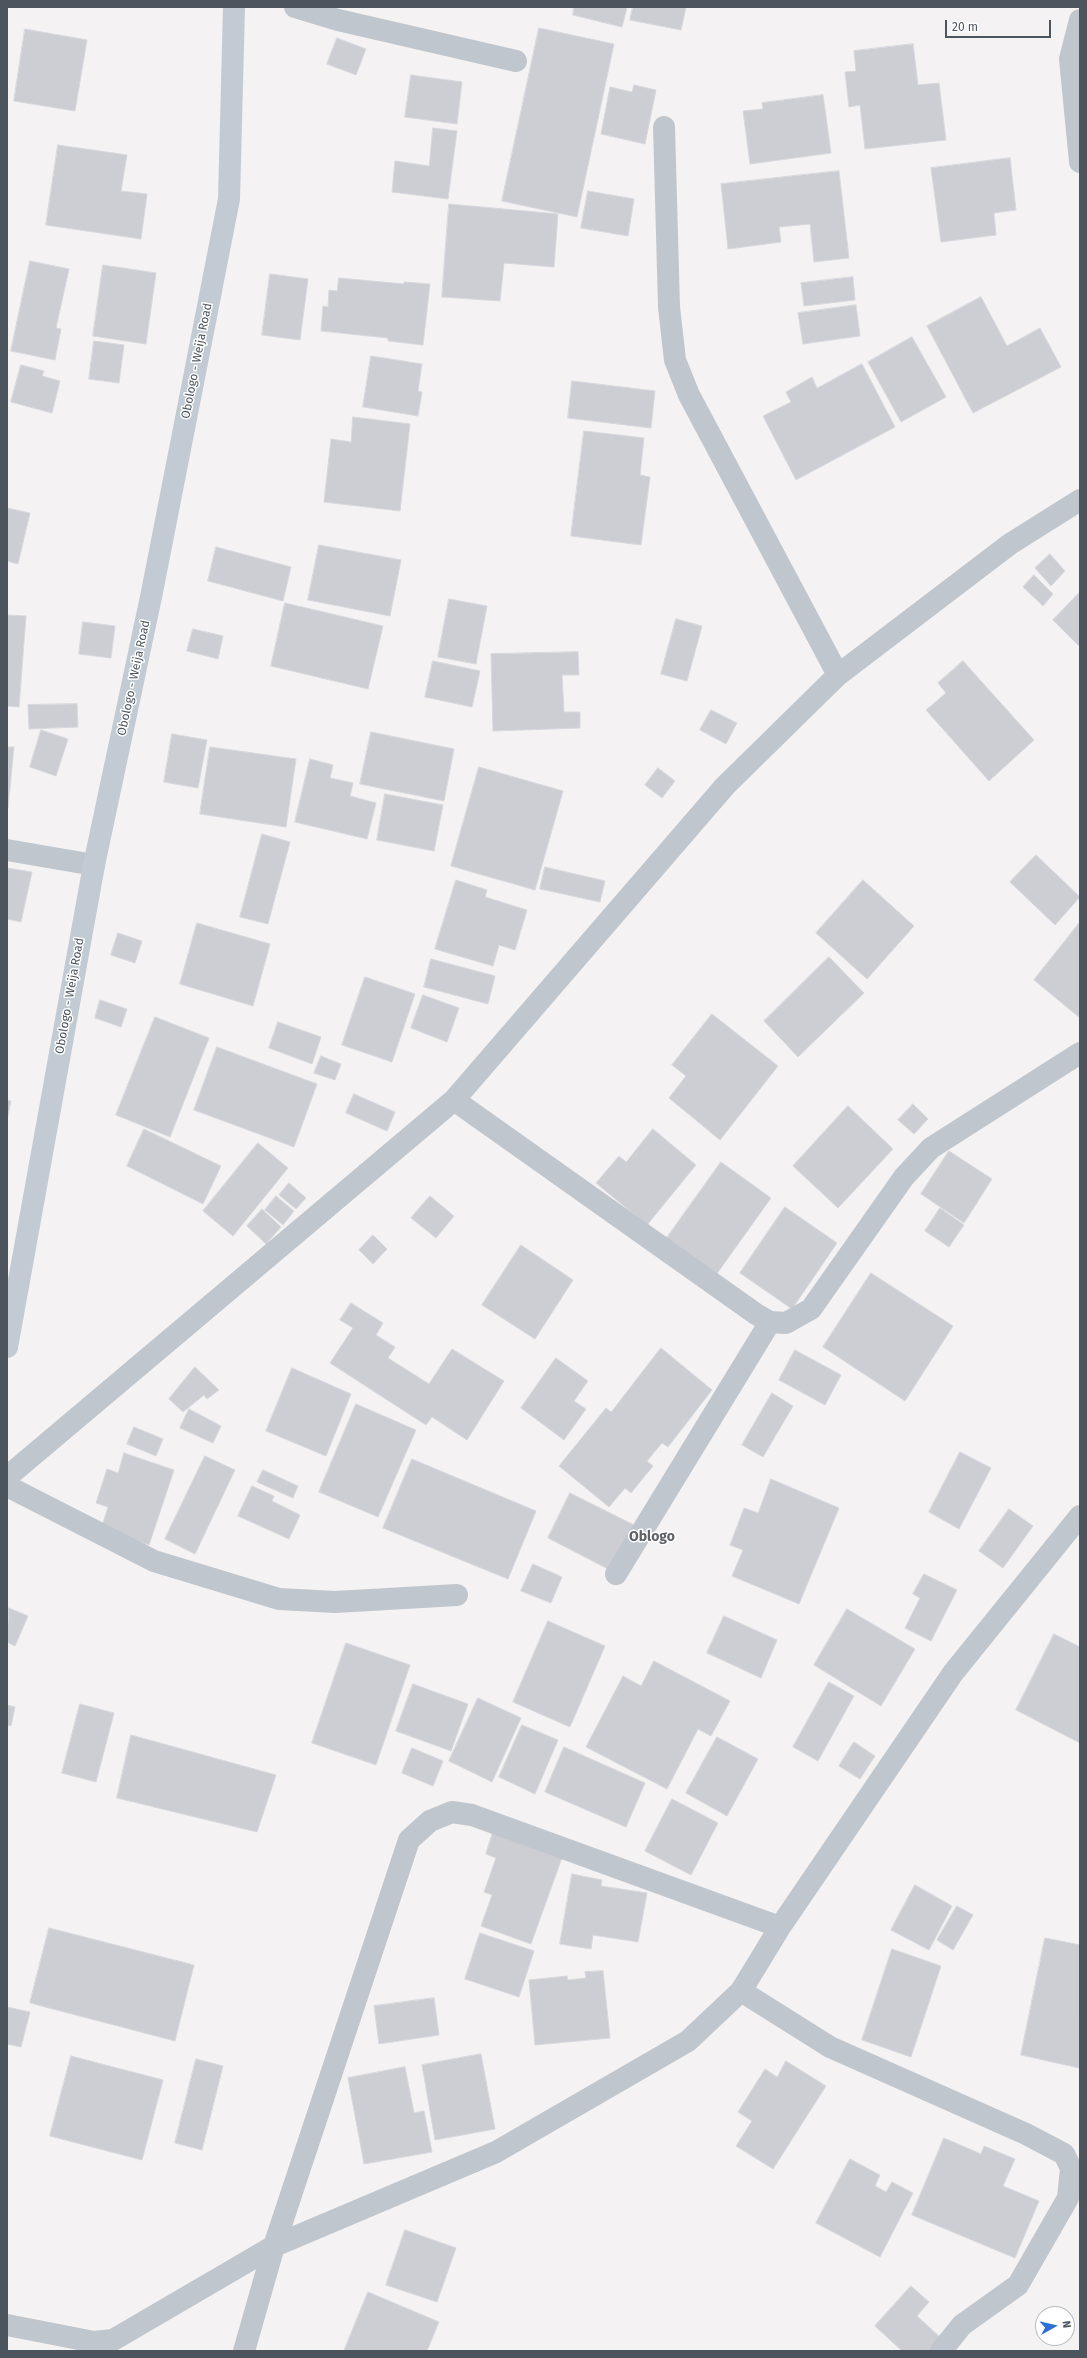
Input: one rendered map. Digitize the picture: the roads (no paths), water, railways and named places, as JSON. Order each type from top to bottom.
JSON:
[{"type":"street","name":"Obologo - Weija Road","points":[[7,1342],[94,865],[154,584],[228,199],[234,7]]},
{"type":"street","points":[[295,7],[338,20],[516,61]]},
{"type":"street","points":[[1080,20],[1070,60],[1080,162]]},
{"type":"street","points":[[664,127],[669,307],[675,360],[689,395],[838,676]]},
{"type":"street","points":[[7,1477],[454,1100],[725,786],[838,676],[1010,544],[1080,500]]},
{"type":"street","points":[[7,850],[94,865]]},
{"type":"street","points":[[454,1100],[770,1322],[786,1322],[811,1309],[904,1177],[931,1148],[1080,1053]]},
{"type":"street","points":[[616,1574],[770,1322]]},
{"type":"street","points":[[7,1486],[154,1561],[278,1599],[335,1602],[457,1595]]},
{"type":"street","points":[[7,2325],[94,2342],[114,2340],[274,2246],[496,2152],[688,2041],[741,1990],[780,1927],[953,1673],[1080,1516]]},
{"type":"street","points":[[244,2351],[274,2246],[410,1840],[430,1821],[452,1812],[472,1815],[780,1927]]},
{"type":"street","points":[[741,1990],[830,2047],[1026,2134],[1064,2154],[1071,2168],[1068,2198],[1018,2285],[962,2325],[941,2351]]},
{"type":"district","name":"Oblogo","points":[[652,1537]]}]
